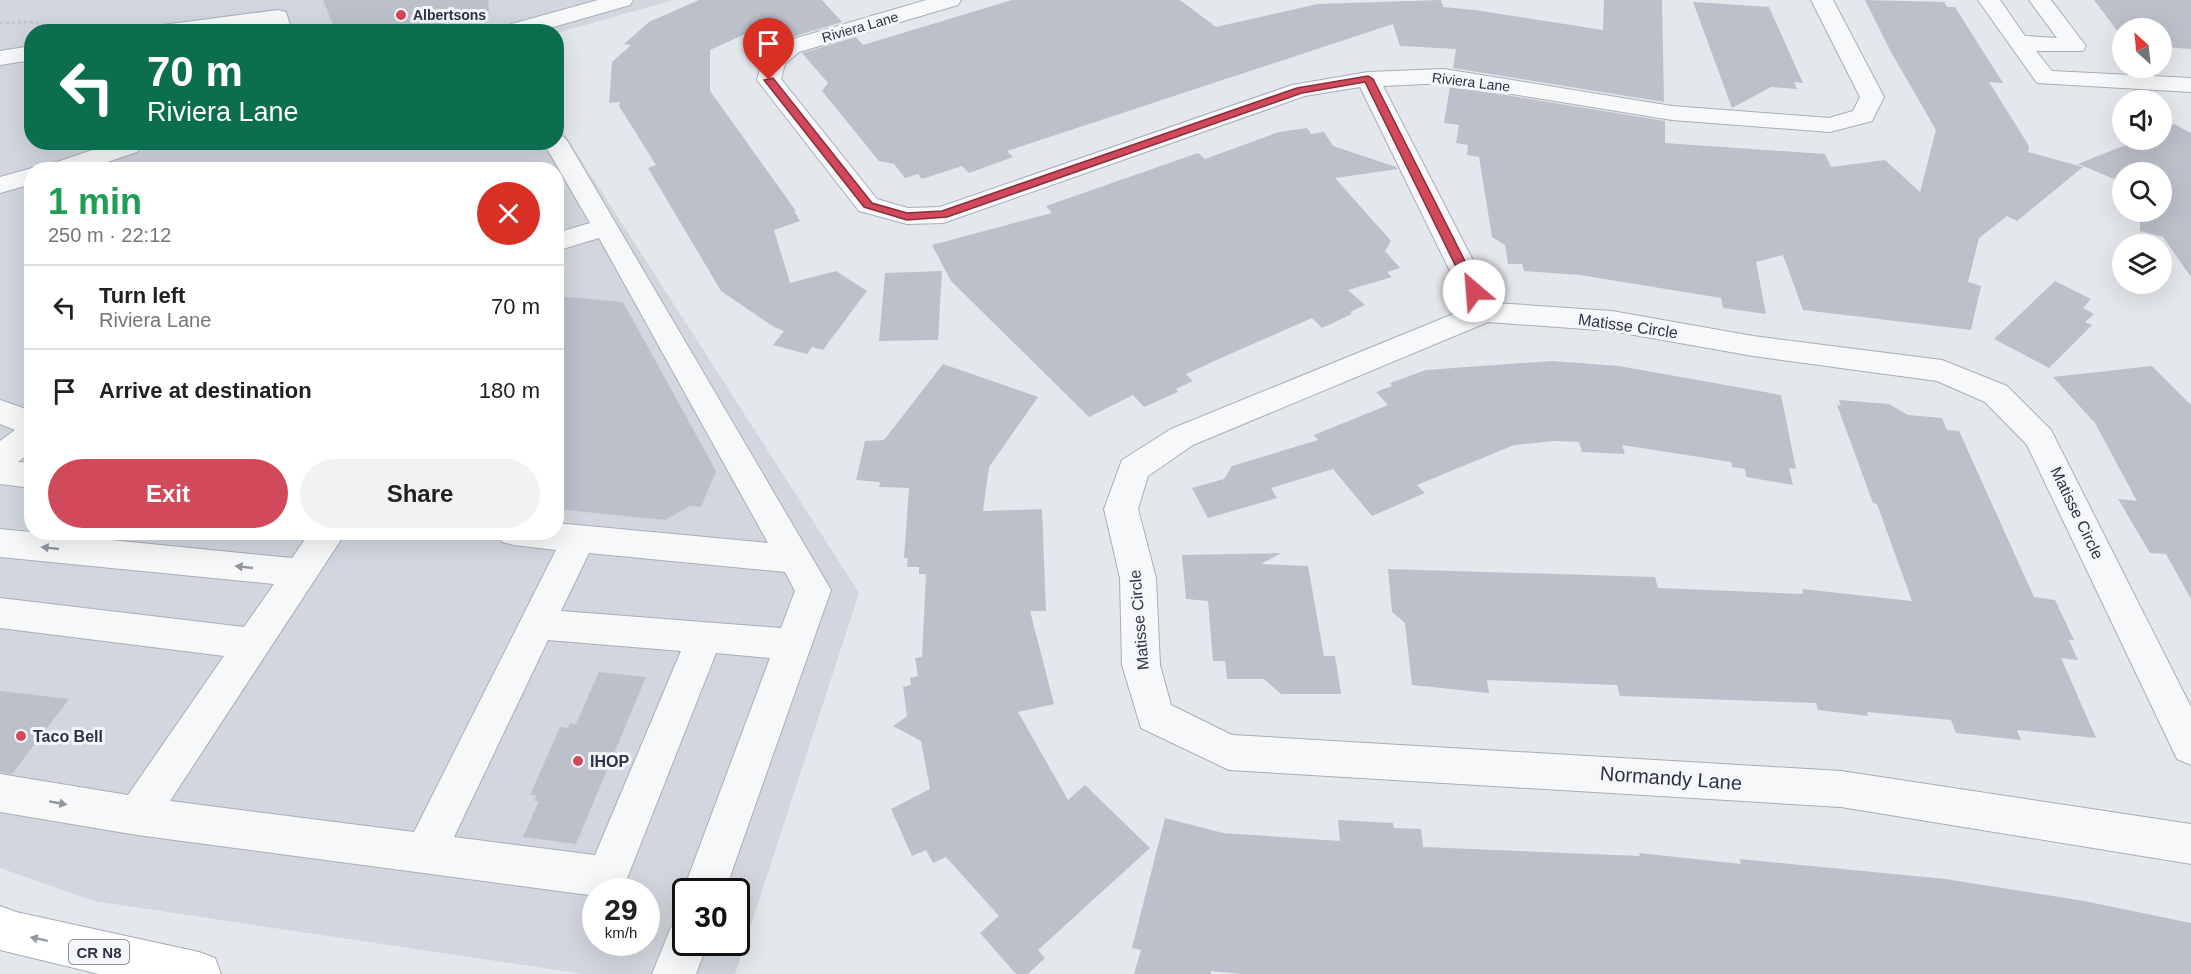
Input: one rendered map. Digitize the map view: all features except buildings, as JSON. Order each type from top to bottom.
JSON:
[{"type":"main road","name":"CR N8","points":[[0,928],[16,934],[199,974]]},
{"type":"street","points":[[537,24],[622,0]]},
{"type":"street","name":"Riviera Lane","points":[[950,0],[790,47],[774,61],[769,80],[868,205],[907,216],[943,215],[1300,90],[1368,79],[1444,76],[1672,113],[1830,125],[1863,116],[1872,97],[1822,0]]},
{"type":"street","points":[[1989,0],[2044,78],[2191,85]]},
{"type":"street","points":[[2018,43],[2075,46],[2040,0]]},
{"type":"street","points":[[224,24],[278,17],[279,24]]},
{"type":"street","points":[[0,58],[24,54]]},
{"type":"street","points":[[1368,79],[1485,312]]},
{"type":"street","points":[[560,150],[606,226],[813,590],[709,878]]},
{"type":"street","points":[[92,162],[132,153]]},
{"type":"street","points":[[0,184],[24,178]]},
{"type":"street","points":[[564,239],[606,226]]},
{"type":"street","name":"Matisse Circle","points":[[1155,716],[1141,665],[1138,578],[1121,509],[1134,469],[1182,437],[1485,312],[1612,321],[1754,346],[1942,370],[1996,394],[2040,438],[2191,747]]},
{"type":"street","points":[[0,411],[24,421]]},
{"type":"street","points":[[0,458],[24,440]]},
{"type":"street","points":[[0,472],[24,475]]},
{"type":"street","points":[[564,538],[795,559]]},
{"type":"street","points":[[137,816],[324,540]]},
{"type":"street","points":[[425,853],[578,540]]},
{"type":"street","points":[[0,543],[302,573]]},
{"type":"street","points":[[0,613],[254,644]]},
{"type":"street","points":[[536,624],[794,645]]},
{"type":"street","points":[[0,793],[137,816],[607,877],[704,638]]},
{"type":"street","name":"Normandy Lane","points":[[1155,716],[1229,752],[1841,789],[2191,844]]},
{"type":"street","points":[[674,974],[681,956]]},
{"type":"shaded area","points":[[0,0],[673,0],[564,31],[564,24],[24,24],[24,150],[564,150],[564,133],[859,593],[750,928],[750,878],[672,878],[672,956],[741,956],[735,974],[583,974],[94,901],[0,868]]},
{"type":"place","name":"Albertsons","points":[[401,15]]},
{"type":"place","name":"Taco Bell","points":[[21,736]]},
{"type":"place","name":"IHOP","points":[[578,761]]},
{"type":"route","points":[[769,80],[868,205],[907,216],[943,215],[1300,90],[1368,79],[1474,291]]}]
